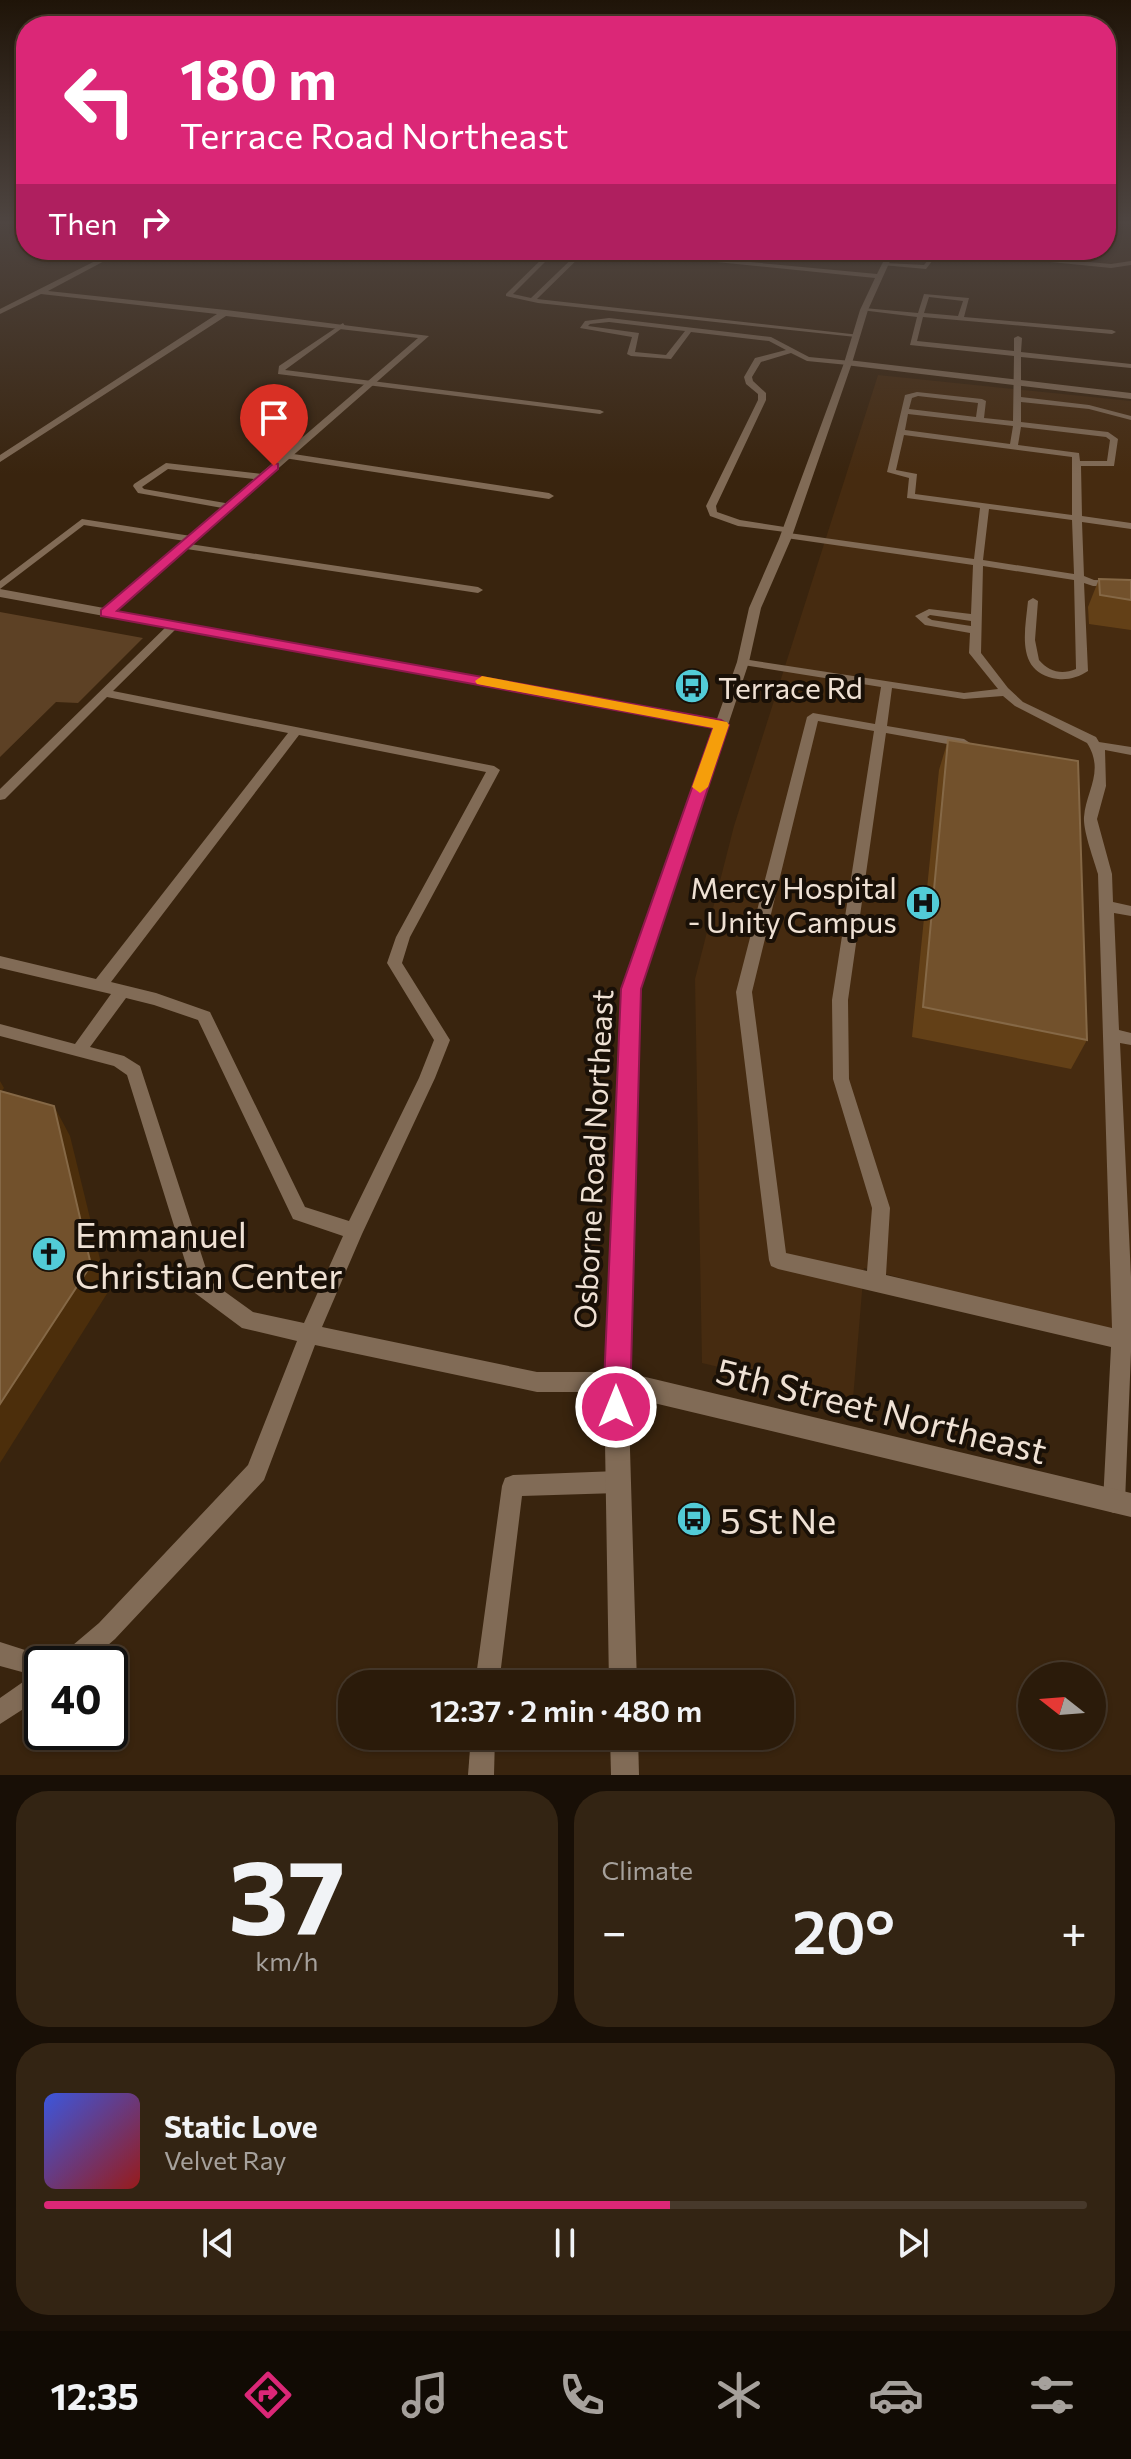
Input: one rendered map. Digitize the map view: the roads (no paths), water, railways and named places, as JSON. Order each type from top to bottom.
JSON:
[{"type":"street","points":[[106,613],[425,336],[187,308]]},
{"type":"street","name":"Osborne Road Northeast","points":[[623,1670],[616,1382],[631,989],[743,662],[755,608],[787,533],[864,310]]},
{"type":"street","points":[[0,459],[226,312]]},
{"type":"street","points":[[848,363],[1131,396]]},
{"type":"street","points":[[0,593],[721,725]]},
{"type":"street","name":"5th Street Northeast","points":[[616,1382],[1122,1503]]},
{"type":"street","points":[[624,1750],[625,1775]]},
{"type":"lane","points":[[620,308],[856,335]]},
{"type":"lane","points":[[922,308],[913,343],[1131,366]]},
{"type":"lane","points":[[960,319],[964,308]]},
{"type":"lane","points":[[864,310],[1112,332]]},
{"type":"lane","points":[[689,330],[668,357],[631,354],[636,335],[584,328],[587,322],[609,320],[771,339],[807,359],[848,363]]},
{"type":"lane","points":[[343,325],[282,368],[281,372],[600,412]]},
{"type":"lane","points":[[1014,447],[1020,384],[1018,338]]},
{"type":"lane","points":[[791,351],[758,360],[748,377],[749,382],[762,393],[762,400],[711,506],[713,514],[724,520],[787,533],[1077,577],[1093,583],[1131,584]]},
{"type":"lane","points":[[980,420],[982,401],[917,394],[908,397],[891,472],[914,476],[910,496],[1131,526]]},
{"type":"lane","points":[[1019,399],[1089,407],[1131,418]]},
{"type":"lane","points":[[905,411],[1108,435],[1114,439],[1111,464],[1076,463]]},
{"type":"lane","points":[[900,432],[1076,455],[1082,671],[1072,677],[1056,676],[1040,667],[1031,653],[1033,601]]},
{"type":"lane","points":[[287,456],[549,496]]},
{"type":"lane","points":[[228,506],[141,491],[137,486],[166,466],[262,477]]},
{"type":"lane","points":[[985,506],[978,563],[975,653],[1019,704],[1092,740],[1100,753],[1100,786],[1090,819],[1105,874],[1127,1313],[1123,1340],[1122,1503]]},
{"type":"lane","points":[[0,586],[82,522],[478,590]]},
{"type":"lane","points":[[0,796],[175,624]]},
{"type":"lane","points":[[743,662],[964,696],[1006,692]]},
{"type":"lane","points":[[876,1282],[881,1208],[841,1079],[840,1000],[887,684]]},
{"type":"lane","points":[[89,1646],[107,1631],[256,1472],[309,1334],[442,1040],[394,963],[403,937],[494,770],[105,693]]},
{"type":"lane","points":[[975,745],[813,717],[744,992],[778,1260],[1123,1340]]},
{"type":"lane","points":[[100,985],[297,730]]},
{"type":"lane","points":[[1095,745],[1131,751]]},
{"type":"lane","points":[[1106,906],[1131,911]]},
{"type":"lane","points":[[0,962],[100,985],[204,1016],[299,1213],[354,1231]]},
{"type":"lane","points":[[79,1051],[122,991]]},
{"type":"lane","points":[[0,1030],[118,1061],[134,1071],[202,1287],[249,1321],[537,1382],[616,1382]]},
{"type":"lane","points":[[1111,1034],[1131,1039]]},
{"type":"lane","points":[[489,1670],[513,1486],[618,1482]]},
{"type":"lane","points":[[0,1654],[24,1661]]},
{"type":"lane","points":[[0,1712],[24,1695]]},
{"type":"lane","points":[[481,1775],[482,1750]]},
{"type":"place","name":"Terrace Rd","points":[[692,686]]},
{"type":"place","name":"Mercy Hospital - Unity Campus","points":[[923,903]]},
{"type":"place","name":"Emmanuel Christian Center","points":[[49,1254]]},
{"type":"place","name":"5 St Ne","points":[[694,1519]]}]
